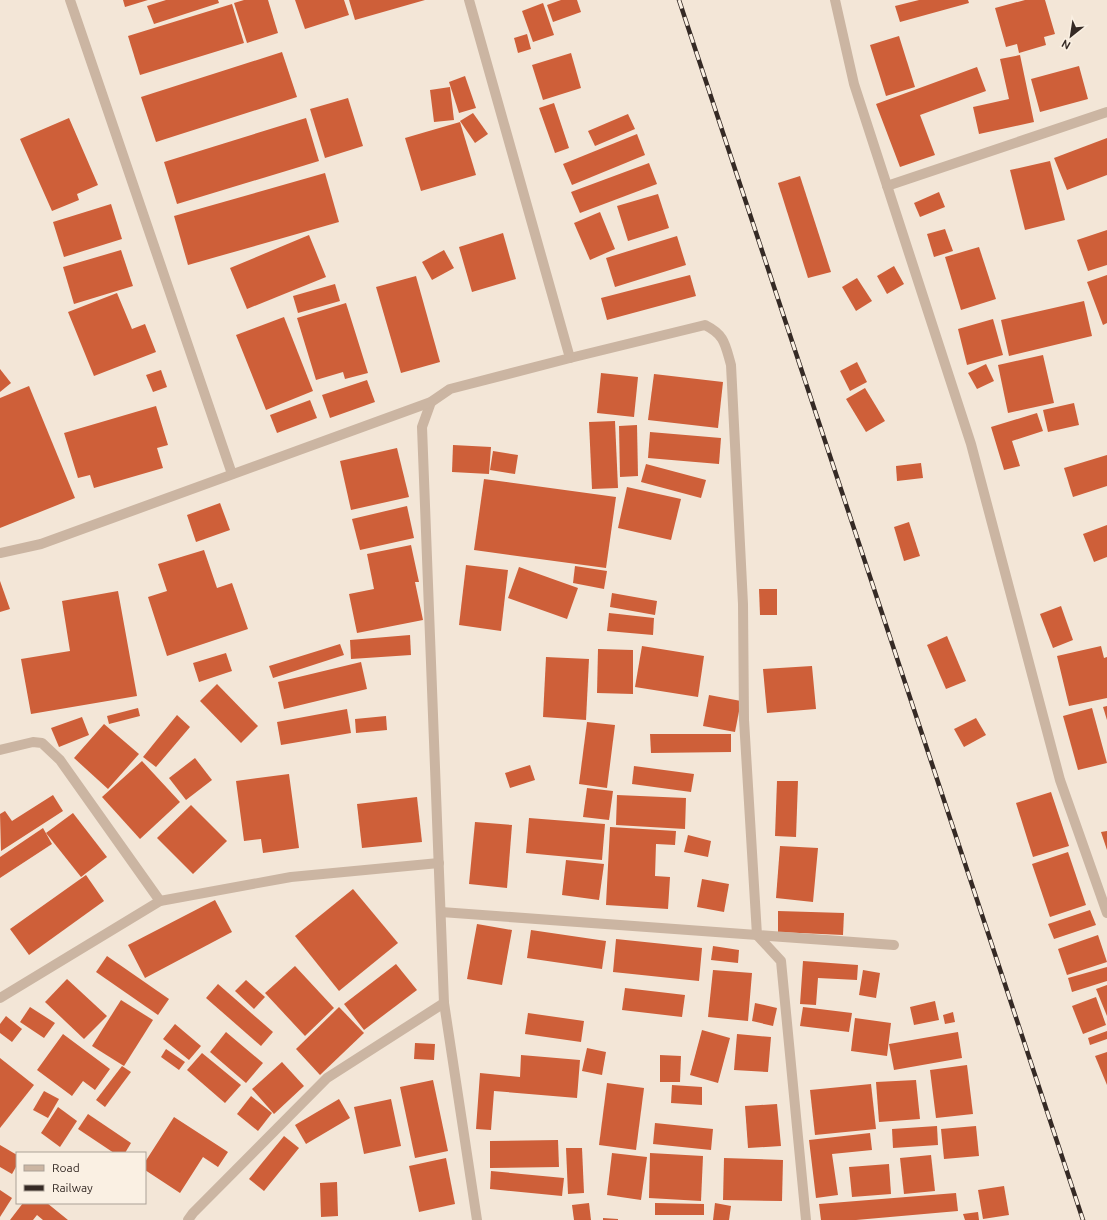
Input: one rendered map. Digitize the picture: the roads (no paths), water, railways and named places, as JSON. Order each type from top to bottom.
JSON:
[{"type":"street","points":[[70,0],[232,474]]},
{"type":"street","points":[[469,0],[570,358]]},
{"type":"street","points":[[835,0],[854,84],[971,444],[1060,780],[1107,912]]},
{"type":"street","points":[[887,186],[1107,112]]},
{"type":"street","points":[[0,554],[40,544],[431,402],[450,389],[704,325],[717,331],[724,341],[731,365],[743,604],[744,720],[757,935],[781,961],[806,1220]]},
{"type":"street","points":[[431,402],[422,428],[444,1003],[477,1220]]},
{"type":"street","points":[[0,750],[33,742],[42,744],[60,760],[160,901]]},
{"type":"street","points":[[0,998],[160,901],[291,877],[439,864]]},
{"type":"street","points":[[441,912],[894,945]]},
{"type":"street","points":[[188,1220],[193,1213],[327,1078],[444,1003]]},
{"type":"railway","points":[[679,0],[1083,1220]]}]
